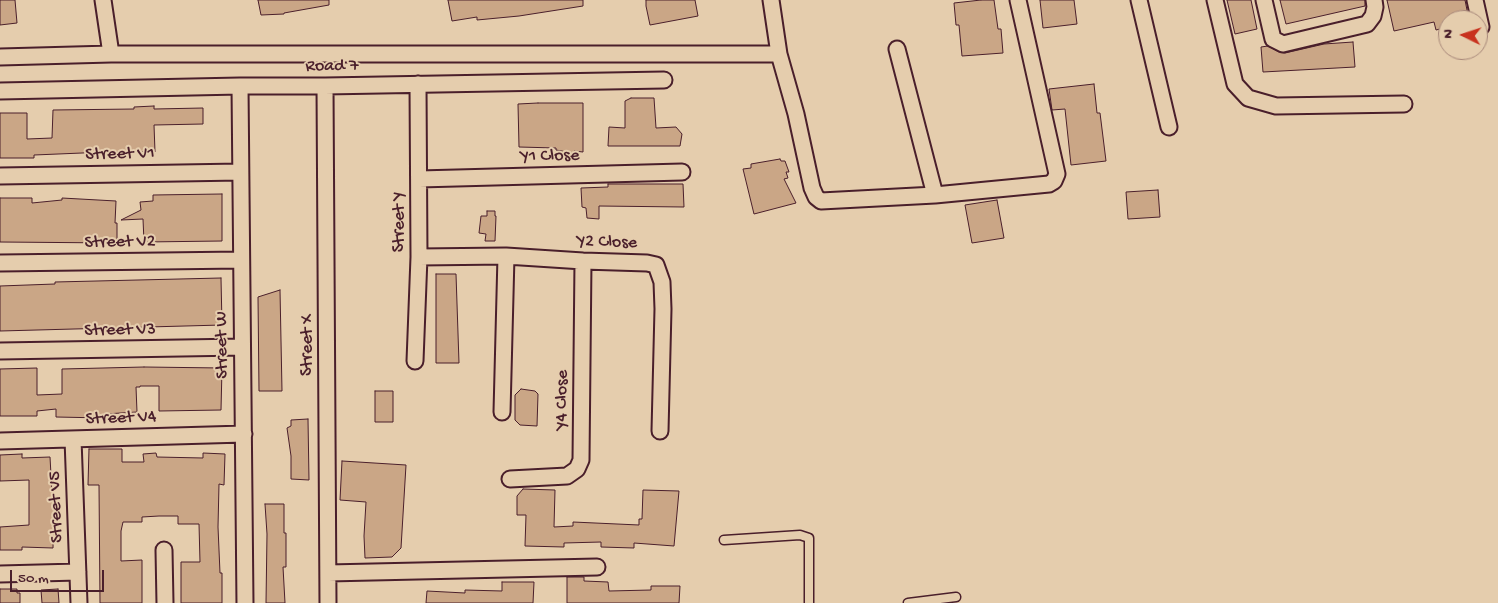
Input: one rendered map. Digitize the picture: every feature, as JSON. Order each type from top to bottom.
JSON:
[{"type":"street","points":[[103,0],[111,54]]},
{"type":"street","points":[[771,0],[779,54],[796,114],[812,188],[821,201],[935,195],[1049,184],[1054,181],[1057,174],[1018,0]]},
{"type":"street","points":[[1139,0],[1169,127]]},
{"type":"street","points":[[1215,0],[1235,84],[1248,98],[1276,106],[1404,104]]},
{"type":"street","points":[[1264,0],[1273,39],[1283,44],[1366,24],[1373,16],[1374,0]]},
{"type":"street","points":[[897,49],[935,195]]},
{"type":"street","points":[[0,56],[111,54],[779,54]]},
{"type":"street","name":"Road 7","points":[[0,91],[664,80]]},
{"type":"street","name":"Street Y","points":[[415,361],[420,179],[418,84]]},
{"type":"street","name":"Street W","points":[[240,86],[246,603]]},
{"type":"street","name":"Street X","points":[[325,86],[328,603]]},
{"type":"street","name":"Street V1","points":[[0,176],[240,172]]},
{"type":"street","name":"Y1 Close","points":[[420,179],[682,172]]},
{"type":"street","points":[[502,412],[506,256]]},
{"type":"street","name":"Y2 Close","points":[[419,257],[506,256],[656,265],[662,282],[663,309],[660,431]]},
{"type":"street","name":"Street V2","points":[[0,263],[241,260]]},
{"type":"street","name":"Y4 Close","points":[[510,479],[567,476],[577,469],[581,460],[583,261]]},
{"type":"street","name":"Street V3","points":[[0,351],[242,347]]},
{"type":"street","name":"Street V4","points":[[0,441],[244,434]]},
{"type":"street","name":"Street V5","points":[[73,439],[79,603]]},
{"type":"street","points":[[164,550],[165,603]]},
{"type":"street","points":[[328,573],[597,567]]},
{"type":"street","points":[[0,574],[78,572]]},
{"type":"lane","points":[[724,540],[800,534],[809,538],[809,603]]},
{"type":"lane","points":[[908,603],[956,597]]},
{"type":"building","points":[[0,0],[15,0],[17,23],[0,25]]},
{"type":"building","points":[[258,0],[329,0],[329,5],[284,14],[261,15]]},
{"type":"building","points":[[448,0],[583,0],[583,6],[519,16],[477,20],[477,17],[452,21]]},
{"type":"building","points":[[646,0],[695,0],[698,16],[650,25]]},
{"type":"building","points":[[994,0],[998,29],[1001,29],[1003,53],[962,56],[959,25],[956,25],[954,3]]},
{"type":"building","points":[[1040,0],[1074,0],[1077,24],[1043,28]]},
{"type":"building","points":[[1227,0],[1251,0],[1257,29],[1235,34]]},
{"type":"building","points":[[1280,0],[1365,0],[1365,6],[1286,24]]},
{"type":"building","points":[[1387,0],[1465,0],[1467,10],[1438,10],[1438,30],[1436,30],[1434,22],[1394,31]]},
{"type":"building","points":[[1353,42],[1355,67],[1263,72],[1261,47],[1268,46],[1285,53],[1324,44]]},
{"type":"building","points":[[1094,84],[1097,113],[1100,113],[1106,161],[1071,165],[1065,109],[1052,110],[1049,89]]},
{"type":"building","points":[[631,98],[654,98],[656,128],[676,127],[682,134],[680,146],[608,146],[609,127],[625,128],[625,101]]},
{"type":"building","points":[[583,103],[583,152],[574,151],[573,153],[556,150],[556,148],[519,147],[518,104]]},
{"type":"building","points":[[154,106],[154,109],[203,108],[203,124],[154,125],[155,152],[130,151],[34,155],[34,158],[0,158],[0,113],[27,113],[27,139],[52,138],[53,110],[134,109],[134,107]]},
{"type":"building","points":[[780,159],[785,161],[789,172],[786,172],[788,178],[784,179],[796,203],[754,214],[743,169],[751,168],[751,164]]},
{"type":"building","points":[[608,184],[683,184],[684,207],[599,206],[599,219],[587,218],[586,208],[582,207],[581,188],[608,187]]},
{"type":"building","points":[[1158,190],[1160,217],[1128,219],[1126,192]]},
{"type":"building","points":[[222,194],[222,241],[144,242],[143,219],[121,220],[141,210],[140,202],[153,201],[153,195]]},
{"type":"building","points":[[0,198],[32,198],[32,203],[62,200],[62,198],[116,201],[115,223],[117,223],[117,243],[0,242]]},
{"type":"building","points":[[997,200],[1004,238],[972,243],[965,205]]},
{"type":"building","points":[[487,211],[495,211],[495,241],[485,241],[486,234],[479,233],[481,216],[487,216]]},
{"type":"building","points":[[436,274],[456,274],[459,363],[436,363]]},
{"type":"building","points":[[221,278],[222,325],[0,331],[0,286],[55,284],[55,282]]},
{"type":"building","points":[[280,290],[282,391],[259,391],[258,297]]},
{"type":"building","points":[[37,368],[37,395],[62,394],[62,369],[222,368],[221,410],[159,411],[159,386],[140,386],[136,387],[137,412],[105,414],[105,418],[56,417],[56,409],[37,411],[37,416],[0,416],[0,369]]},
{"type":"building","points":[[521,389],[535,391],[538,394],[537,426],[520,425],[515,420],[515,395]]},
{"type":"building","points":[[375,391],[393,391],[393,422],[375,422]]},
{"type":"building","points":[[308,419],[309,480],[291,479],[291,456],[287,428],[291,426],[291,420]]},
{"type":"building","points":[[89,449],[122,449],[122,462],[144,462],[143,454],[156,453],[157,457],[203,458],[203,453],[225,454],[224,485],[219,484],[218,527],[220,573],[222,573],[222,603],[181,603],[181,562],[200,562],[199,524],[178,524],[178,516],[159,516],[142,517],[142,522],[123,522],[121,531],[121,561],[142,560],[142,603],[100,603],[99,485],[88,485]]},
{"type":"building","points":[[22,454],[22,458],[50,457],[52,493],[54,493],[53,548],[22,547],[22,550],[0,550],[0,527],[29,525],[29,480],[0,481],[0,455]]},
{"type":"building","points":[[342,461],[406,465],[401,548],[392,557],[365,558],[366,502],[340,500]]},
{"type":"building","points":[[523,489],[555,490],[554,527],[573,526],[573,522],[639,525],[639,519],[642,519],[643,490],[679,491],[674,546],[634,543],[634,548],[601,547],[601,542],[564,543],[564,547],[525,546],[526,515],[517,515],[517,496]]},
{"type":"building","points":[[265,504],[284,504],[284,533],[286,533],[286,567],[283,567],[285,603],[266,603],[267,534]]},
{"type":"building","points":[[567,577],[584,577],[584,581],[608,582],[609,591],[651,590],[651,586],[680,586],[679,603],[567,603]]},
{"type":"building","points":[[502,582],[534,582],[533,603],[426,603],[427,591],[465,593],[465,590],[502,591]]},
{"type":"building","points":[[0,589],[17,589],[17,593],[20,593],[20,603],[0,603]]},
{"type":"building","points":[[58,589],[59,603],[42,603],[41,590]]}]
